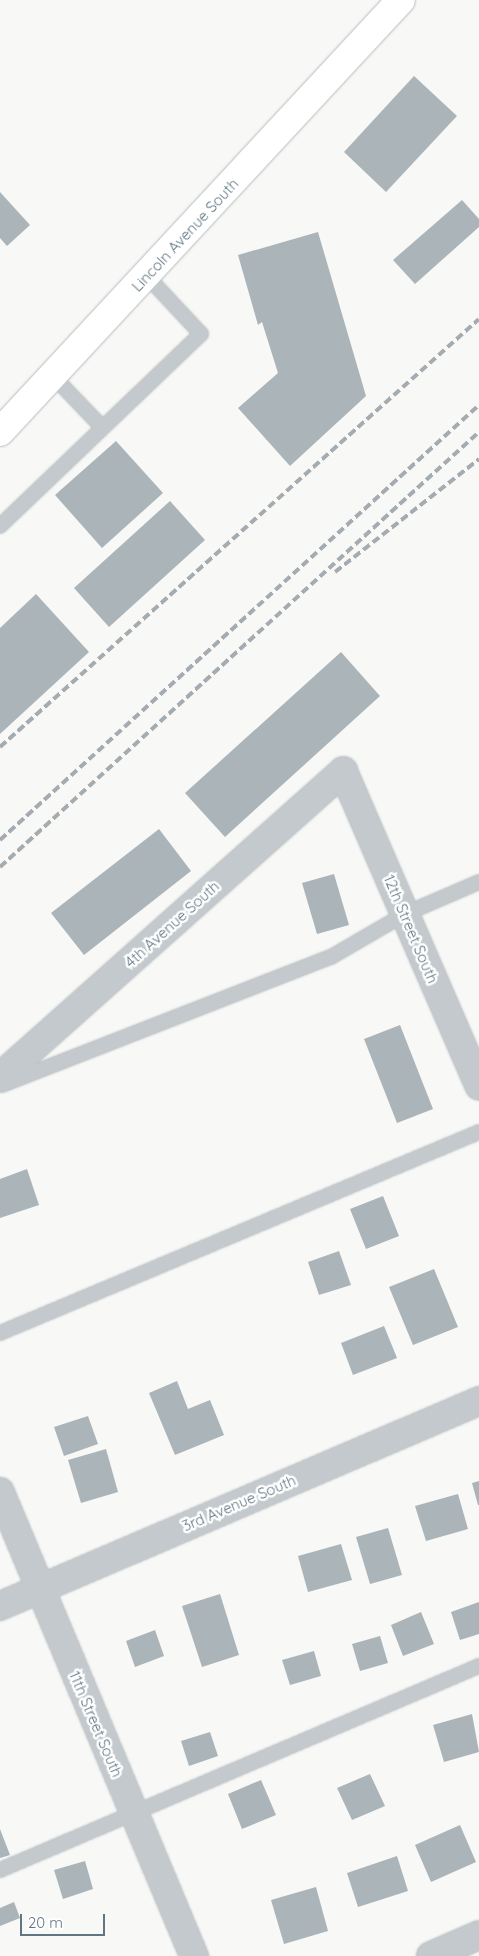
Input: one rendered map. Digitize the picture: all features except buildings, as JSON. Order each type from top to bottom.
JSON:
[{"type":"street","name":"Lincoln Avenue South","points":[[0,432],[147,276],[401,0]]},
{"type":"street","name":"12th Street South","points":[[343,771],[479,1086]]},
{"type":"street","name":"4th Avenue South","points":[[0,1077],[343,771]]},
{"type":"street","name":"3rd Avenue South","points":[[0,1606],[479,1401]]},
{"type":"street","name":"11th Street South","points":[[0,1492],[194,1956]]},
{"type":"street","points":[[431,1956],[479,1935]]},
{"type":"lane","points":[[0,526],[101,426],[201,334],[147,276]]},
{"type":"lane","points":[[54,376],[101,426]]},
{"type":"lane","points":[[0,1086],[331,957],[405,914],[479,882]]},
{"type":"lane","points":[[0,1333],[479,1132]]},
{"type":"lane","points":[[0,1870],[133,1811],[479,1666]]},
{"type":"railway","points":[[0,747],[479,319]]},
{"type":"railway","points":[[0,840],[479,405]]},
{"type":"railway","points":[[0,867],[479,432]]},
{"type":"railway","points":[[335,572],[479,459]]}]
